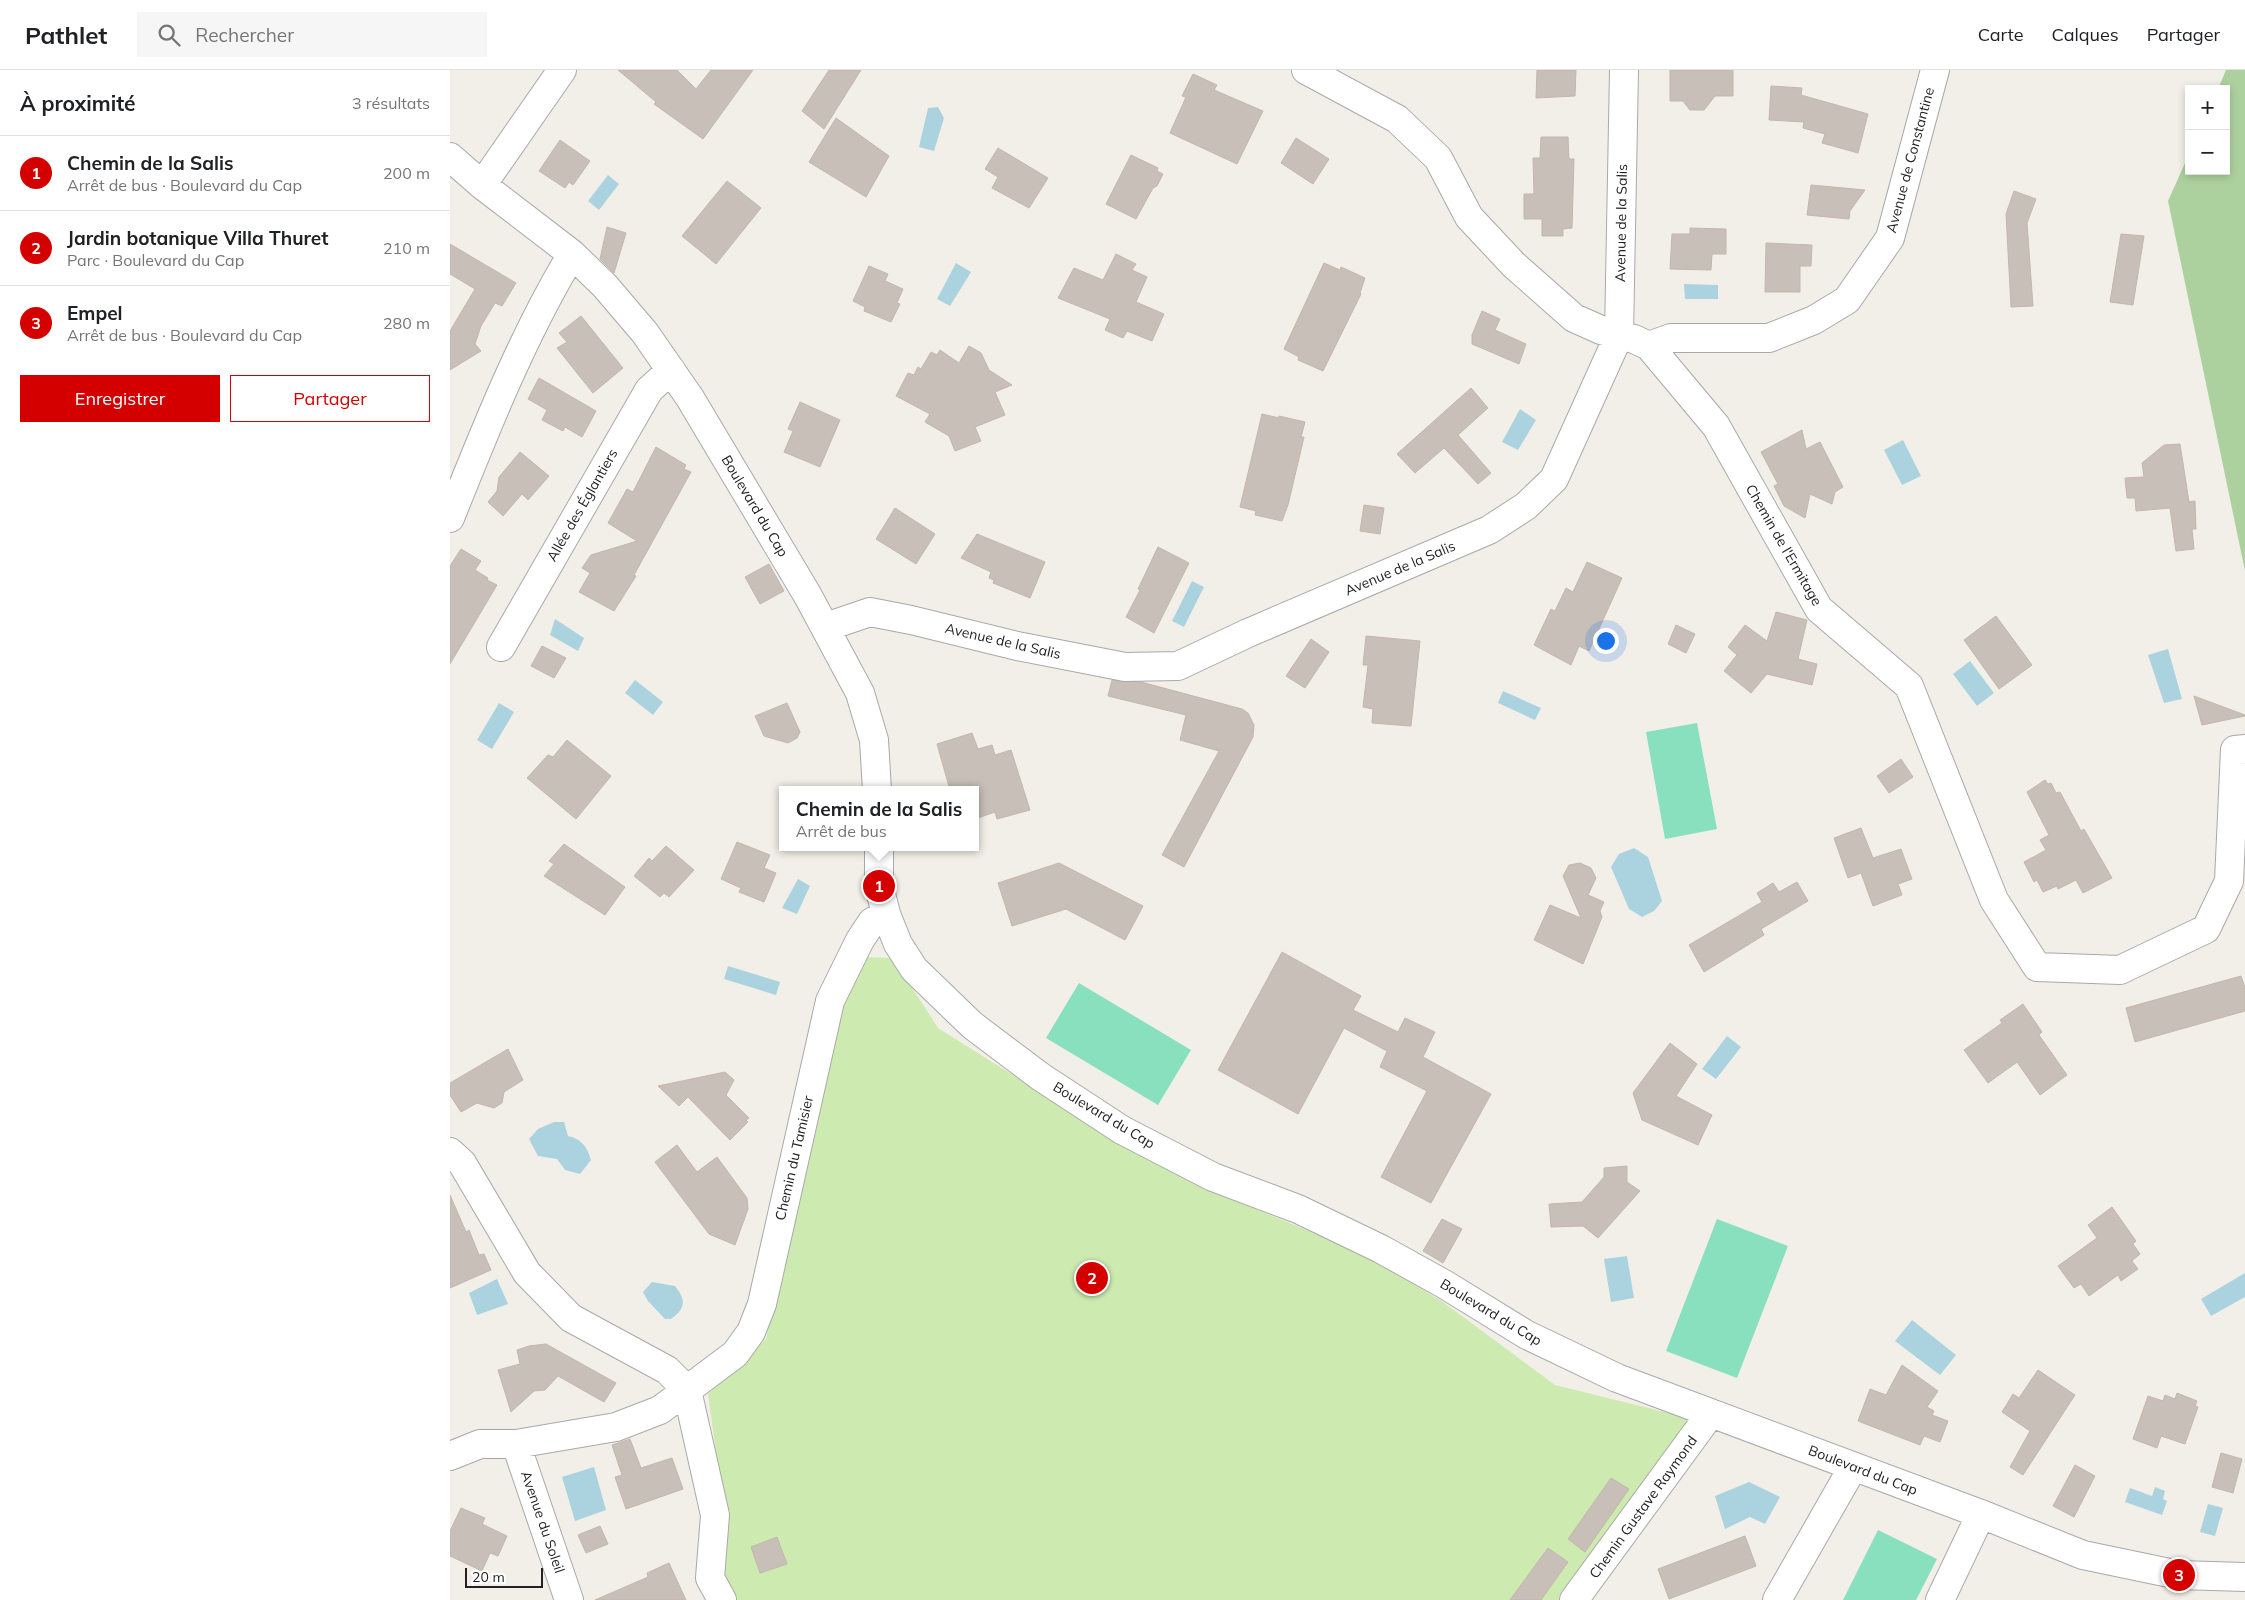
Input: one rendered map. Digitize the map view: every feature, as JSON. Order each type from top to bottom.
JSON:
[{"type":"street","points":[[482,185],[562,70]]},
{"type":"street","name":"Chemin de l'Ermitage","points":[[1306,70],[1397,118],[1438,158],[1469,216],[1514,265],[1574,318],[1601,330],[1634,339],[1649,346],[1716,426],[1820,609],[1909,686],[1994,900],[2037,967],[2120,970],[2206,929],[2229,881],[2235,750],[2245,749]]},
{"type":"street","name":"Avenue de la Salis","points":[[826,627],[870,612],[1017,646],[1125,667],[1178,666],[1248,633],[1489,530],[1526,506],[1554,479],[1619,335],[1624,70]]},
{"type":"street","name":"Avenue de Constantine","points":[[1649,346],[1671,338],[1769,338],[1814,320],[1847,300],[1890,238],[1935,70]]},
{"type":"street","name":"Boulevard du Cap","points":[[450,157],[482,185],[572,254],[605,286],[640,327],[690,398],[826,627],[860,693],[874,740],[877,786]]},
{"type":"street","points":[[450,518],[491,416],[545,299],[572,254]]},
{"type":"street","name":"Allée des Églantiers","points":[[501,647],[649,390],[671,370]]},
{"type":"street","name":"Boulevard du Cap","points":[[879,851],[879,886],[886,914],[898,944],[914,969],[972,1025],[1041,1077],[1122,1130],[1214,1177],[1298,1209],[1381,1249],[1444,1284],[1527,1335],[1617,1378],[1981,1514],[2083,1555],[2179,1575],[2245,1577]]},
{"type":"street","name":"Chemin du Tamisier","points":[[450,1456],[480,1444],[516,1444],[616,1427],[660,1410],[736,1354],[751,1332],[762,1304],[830,1001],[860,940],[872,922],[886,914]]},
{"type":"street","points":[[450,1152],[462,1163],[527,1273],[552,1299],[571,1318],[667,1370],[687,1390],[715,1515],[710,1578],[722,1600]]},
{"type":"street","name":"Chemin Gustave Raymond","points":[[1574,1600],[1711,1413]]},
{"type":"street","name":"Avenue du Soleil","points":[[516,1444],[569,1600]]},
{"type":"street","points":[[1777,1600],[1854,1467]]},
{"type":"street","points":[[1940,1600],[1981,1514]]},
{"type":"green space","points":[[2226,70],[2245,70],[2245,571],[2168,201],[2185,163],[2185,175],[2230,175],[2230,85],[2220,85]]},
{"type":"green space","points":[[1697,723],[1717,829],[1665,839],[1646,732]]},
{"type":"green space","points":[[861,957],[893,958],[938,1028],[1116,1140],[1219,1194],[1365,1254],[1443,1302],[1555,1385],[1685,1417],[1689,1424],[1566,1600],[735,1600],[718,1578],[725,1518],[708,1394],[766,1339],[841,1015]]},
{"type":"green space","points":[[1079,983],[1191,1050],[1158,1105],[1046,1038]]},
{"type":"green space","points":[[1717,1219],[1788,1246],[1737,1378],[1666,1351]]},
{"type":"green space","points":[[1878,1530],[1937,1559],[1916,1600],[1843,1600]]},
{"type":"water","points":[[938,107],[944,118],[934,151],[919,147],[928,108]]},
{"type":"water","points":[[608,175],[619,184],[599,210],[588,201]]},
{"type":"water","points":[[956,263],[971,272],[950,306],[937,299]]},
{"type":"water","points":[[1684,284],[1718,285],[1718,299],[1685,299]]},
{"type":"water","points":[[1520,409],[1536,420],[1518,450],[1502,442]]},
{"type":"water","points":[[1903,440],[1921,476],[1902,485],[1884,450]]},
{"type":"water","points":[[1192,581],[1204,587],[1184,627],[1172,621]]},
{"type":"water","points":[[555,619],[584,638],[578,651],[550,635]]},
{"type":"water","points":[[2168,649],[2182,699],[2164,703],[2148,655]]},
{"type":"water","points":[[1970,661],[1994,693],[1977,706],[1953,674]]},
{"type":"water","points":[[635,680],[663,702],[653,715],[625,693]]},
{"type":"water","points":[[1503,691],[1541,708],[1535,720],[1498,703]]},
{"type":"water","points":[[499,703],[514,712],[492,749],[477,740]]},
{"type":"water","points":[[1634,848],[1648,857],[1662,901],[1654,911],[1642,917],[1629,909],[1611,867],[1619,854]]},
{"type":"water","points":[[798,879],[810,886],[797,914],[782,908]]},
{"type":"water","points":[[728,966],[780,982],[776,995],[724,979]]},
{"type":"water","points":[[1727,1036],[1741,1047],[1716,1079],[1702,1069]]},
{"type":"water","points":[[554,1122],[564,1122],[568,1136],[580,1141],[588,1151],[591,1160],[580,1174],[565,1170],[557,1159],[538,1156],[529,1139],[538,1129]]},
{"type":"water","points":[[1627,1256],[1634,1298],[1611,1302],[1604,1259]]},
{"type":"water","points":[[2245,1273],[2245,1297],[2211,1316],[2201,1299]]},
{"type":"water","points":[[497,1279],[508,1304],[477,1315],[469,1293]]},
{"type":"water","points":[[652,1282],[675,1286],[679,1291],[683,1300],[682,1308],[671,1319],[665,1319],[648,1301],[643,1292]]},
{"type":"water","points":[[1912,1320],[1956,1355],[1940,1375],[1895,1341]]},
{"type":"water","points":[[594,1467],[606,1510],[575,1521],[562,1477]]},
{"type":"water","points":[[1749,1482],[1780,1497],[1765,1524],[1750,1517],[1725,1529],[1715,1496]]},
{"type":"water","points":[[2155,1487],[2165,1491],[2163,1499],[2167,1501],[2162,1515],[2125,1502],[2130,1488],[2152,1496]]},
{"type":"water","points":[[2208,1504],[2223,1508],[2215,1536],[2200,1532]]},
{"type":"building","points":[[618,70],[677,70],[696,89],[711,70],[753,70],[703,139],[654,104],[656,102]]},
{"type":"building","points":[[829,70],[861,70],[824,129],[802,111]]},
{"type":"building","points":[[1537,70],[1576,70],[1575,96],[1536,98]]},
{"type":"building","points":[[1670,70],[1733,70],[1733,96],[1715,96],[1704,110],[1690,110],[1683,101],[1670,101]]},
{"type":"building","points":[[1193,74],[1217,85],[1214,90],[1263,111],[1237,164],[1170,133],[1186,97],[1182,96]]},
{"type":"building","points":[[1771,86],[1802,88],[1801,95],[1868,114],[1858,153],[1822,143],[1825,134],[1803,128],[1804,122],[1769,120]]},
{"type":"building","points":[[836,118],[889,156],[866,197],[809,162]]},
{"type":"building","points":[[1541,137],[1568,137],[1569,159],[1574,159],[1572,228],[1563,229],[1563,236],[1542,236],[1542,219],[1524,219],[1524,194],[1534,194],[1533,158],[1540,158]]},
{"type":"building","points":[[1296,138],[1329,159],[1313,184],[1281,163]]},
{"type":"building","points":[[560,140],[590,161],[573,185],[569,182],[565,188],[539,171]]},
{"type":"building","points":[[998,148],[1048,178],[1029,208],[992,188],[998,177],[985,169]]},
{"type":"building","points":[[1131,155],[1158,168],[1157,171],[1163,174],[1136,219],[1106,204]]},
{"type":"building","points":[[727,181],[761,208],[716,264],[682,236]]},
{"type":"building","points":[[1811,185],[1865,190],[1850,211],[1849,219],[1807,215]]},
{"type":"building","points":[[2014,191],[2036,199],[2027,223],[2033,306],[2011,307],[2006,214]]},
{"type":"building","points":[[607,227],[626,233],[614,273],[600,259]]},
{"type":"building","points":[[1690,228],[1726,229],[1726,254],[1712,254],[1711,270],[1670,269],[1672,234],[1690,234]]},
{"type":"building","points":[[2121,234],[2144,236],[2133,305],[2110,302]]},
{"type":"building","points":[[1766,243],[1812,245],[1811,266],[1800,266],[1800,292],[1765,292]]},
{"type":"building","points":[[450,244],[516,283],[502,306],[495,303],[481,326],[475,344],[481,351],[450,370],[450,331],[475,289],[450,274]]},
{"type":"building","points":[[1116,254],[1136,264],[1132,270],[1147,277],[1136,302],[1164,314],[1152,341],[1127,331],[1123,338],[1105,330],[1110,319],[1058,298],[1074,268],[1103,280]]},
{"type":"building","points":[[1324,263],[1340,270],[1341,267],[1365,278],[1361,294],[1323,371],[1298,360],[1299,357],[1284,349]]},
{"type":"building","points":[[869,266],[888,274],[885,281],[903,289],[897,303],[900,304],[891,322],[864,311],[865,307],[853,301]]},
{"type":"building","points":[[1482,311],[1500,319],[1495,330],[1526,344],[1519,364],[1472,344],[1472,335]]},
{"type":"building","points":[[581,316],[623,368],[593,393],[557,348],[567,342],[559,333]]},
{"type":"building","points":[[969,346],[981,353],[989,370],[1012,385],[995,392],[1005,415],[975,427],[981,441],[955,451],[949,436],[925,422],[930,414],[896,396],[908,373],[914,375],[918,367],[921,369],[931,352],[937,355],[940,350],[959,363]]},
{"type":"building","points":[[539,378],[596,411],[582,437],[565,427],[563,431],[542,420],[547,410],[528,399]]},
{"type":"building","points":[[1471,388],[1488,408],[1458,435],[1491,473],[1478,484],[1444,448],[1415,473],[1397,454]]},
{"type":"building","points":[[800,402],[840,420],[820,467],[784,452],[793,431],[788,429]]},
{"type":"building","points":[[1262,414],[1305,422],[1301,437],[1304,437],[1288,505],[1282,521],[1255,515],[1256,511],[1240,507]]},
{"type":"building","points":[[1802,430],[1806,449],[1820,442],[1843,487],[1835,492],[1832,504],[1810,494],[1805,518],[1784,506],[1774,486],[1778,484],[1761,452]]},
{"type":"building","points":[[2180,444],[2189,502],[2195,501],[2196,529],[2192,529],[2194,549],[2176,551],[2170,508],[2136,511],[2135,498],[2127,498],[2125,478],[2144,477],[2142,463],[2164,445]]},
{"type":"building","points":[[656,447],[686,465],[684,469],[691,472],[634,575],[636,576],[614,611],[579,592],[590,573],[582,568],[591,555],[637,541],[608,523],[627,489],[633,492]]},
{"type":"building","points":[[520,452],[549,476],[528,500],[522,494],[503,516],[488,502],[497,491],[499,477]]},
{"type":"building","points":[[1364,505],[1384,508],[1380,534],[1360,531]]},
{"type":"building","points":[[895,508],[935,534],[916,564],[876,539]]},
{"type":"building","points":[[977,534],[1045,562],[1030,598],[993,583],[994,580],[989,578],[991,572],[961,558]]},
{"type":"building","points":[[1158,547],[1189,563],[1154,633],[1126,617],[1140,590],[1138,589]]},
{"type":"building","points":[[461,549],[481,561],[475,570],[488,578],[487,580],[497,585],[450,664],[450,566]]},
{"type":"building","points":[[1587,562],[1622,578],[1589,651],[1579,646],[1571,665],[1534,645],[1551,609],[1555,611],[1566,588],[1573,592]]},
{"type":"building","points":[[769,564],[784,591],[760,604],[745,577]]},
{"type":"building","points":[[1776,612],[1807,620],[1798,659],[1817,664],[1812,685],[1767,674],[1751,693],[1724,671],[1737,655],[1728,647],[1745,625],[1767,641]]},
{"type":"building","points":[[1996,616],[2032,665],[1999,689],[1964,640]]},
{"type":"building","points":[[1676,625],[1695,634],[1686,653],[1668,644]]},
{"type":"building","points":[[1366,636],[1420,641],[1411,726],[1372,723],[1373,709],[1363,707],[1368,665],[1363,665]]},
{"type":"building","points":[[1311,639],[1329,652],[1305,688],[1286,676]]},
{"type":"building","points":[[542,646],[566,658],[554,678],[531,666]]},
{"type":"building","points":[[1112,680],[1141,682],[1242,709],[1248,713],[1254,725],[1253,737],[1184,867],[1162,855],[1219,751],[1180,740],[1186,715],[1108,696]]},
{"type":"building","points":[[2194,696],[2245,715],[2245,716],[2202,725]]},
{"type":"building","points":[[787,703],[800,732],[797,738],[788,743],[764,736],[755,716]]},
{"type":"building","points":[[972,733],[978,749],[992,745],[995,755],[1011,750],[1030,810],[997,819],[995,812],[979,818],[979,786],[949,786],[937,744]]},
{"type":"building","points":[[567,740],[611,776],[576,819],[527,778],[548,755],[553,757]]},
{"type":"building","points":[[1901,759],[1913,777],[1889,793],[1877,776]]},
{"type":"building","points":[[2045,780],[2048,784],[2051,783],[2056,793],[2060,792],[2081,831],[2084,829],[2112,878],[2083,893],[2076,880],[2058,889],[2057,886],[2043,892],[2037,880],[2034,882],[2024,862],[2046,850],[2040,840],[2049,835],[2027,792]]},
{"type":"building","points":[[1861,828],[1873,858],[1901,849],[1912,879],[1898,884],[1902,895],[1873,906],[1861,873],[1848,878],[1834,838]]},
{"type":"building","points":[[737,842],[770,855],[764,868],[776,873],[764,902],[739,892],[741,888],[721,879]]},
{"type":"building","points":[[564,844],[625,887],[605,915],[544,876],[554,864],[549,861]]},
{"type":"building","points":[[666,846],[694,870],[669,897],[664,893],[660,897],[634,876],[649,858],[652,861]]},
{"type":"building","points":[[1059,863],[1143,906],[1125,940],[1066,909],[1012,926],[998,883]]},
{"type":"building","points":[[1580,863],[1591,868],[1596,878],[1588,895],[1604,902],[1600,911],[1602,917],[1583,964],[1534,940],[1550,905],[1581,918],[1563,876],[1569,865]]},
{"type":"building","points":[[1797,882],[1808,901],[1761,929],[1764,935],[1704,972],[1689,945],[1762,902],[1757,893],[1773,883],[1779,892]]},
{"type":"building","points":[[1282,952],[1361,996],[1353,1010],[1398,1032],[1405,1018],[1435,1032],[1423,1057],[1491,1094],[1431,1203],[1381,1177],[1427,1091],[1380,1067],[1387,1051],[1344,1028],[1298,1114],[1218,1070]]},
{"type":"building","points":[[2241,976],[2245,988],[2245,1011],[2135,1042],[2126,1008]]},
{"type":"building","points":[[2023,1004],[2042,1032],[2039,1035],[2067,1075],[2040,1095],[2017,1062],[1988,1083],[1964,1050],[2002,1023],[2000,1020]]},
{"type":"building","points":[[1670,1043],[1697,1064],[1676,1096],[1712,1115],[1698,1145],[1642,1120],[1633,1093]]},
{"type":"building","points":[[508,1049],[523,1080],[504,1092],[502,1103],[494,1108],[477,1103],[461,1112],[450,1095],[450,1083]]},
{"type":"building","points":[[725,1072],[734,1080],[726,1095],[749,1118],[746,1120],[748,1122],[730,1140],[688,1097],[679,1106],[658,1086]]},
{"type":"building","points":[[677,1145],[697,1172],[717,1157],[747,1198],[748,1209],[735,1245],[709,1234],[655,1162]]},
{"type":"building","points":[[1627,1166],[1627,1182],[1640,1191],[1598,1238],[1583,1226],[1551,1227],[1549,1204],[1582,1202],[1604,1177],[1604,1168]]},
{"type":"building","points":[[450,1195],[466,1232],[469,1230],[479,1255],[484,1254],[491,1270],[450,1288]]},
{"type":"building","points":[[2112,1207],[2136,1241],[2133,1244],[2140,1254],[2132,1261],[2138,1269],[2121,1281],[2118,1275],[2089,1296],[2081,1284],[2074,1288],[2058,1266],[2097,1238],[2088,1225]]},
{"type":"building","points":[[1442,1219],[1462,1229],[1443,1263],[1423,1251]]},
{"type":"building","points":[[546,1344],[616,1383],[604,1402],[558,1376],[545,1390],[534,1391],[511,1412],[498,1370],[520,1364],[517,1350]]},
{"type":"building","points":[[1902,1365],[1938,1391],[1927,1407],[1934,1411],[1932,1415],[1948,1421],[1940,1442],[1924,1436],[1920,1445],[1858,1421],[1870,1389],[1886,1395]]},
{"type":"building","points":[[2038,1370],[2075,1395],[2023,1475],[2010,1467],[2030,1431],[2002,1412],[2013,1394],[2019,1398]]},
{"type":"building","points":[[2177,1393],[2197,1401],[2195,1406],[2198,1407],[2185,1444],[2161,1436],[2157,1448],[2133,1439],[2148,1396],[2163,1401],[2165,1395],[2175,1399]]},
{"type":"building","points":[[630,1439],[641,1468],[672,1458],[683,1489],[626,1509],[615,1477],[622,1475],[612,1445]]},
{"type":"building","points":[[2221,1453],[2242,1459],[2233,1493],[2212,1487]]},
{"type":"building","points":[[2075,1465],[2095,1476],[2074,1517],[2053,1506]]},
{"type":"building","points":[[1611,1478],[1629,1489],[1585,1552],[1568,1539]]},
{"type":"building","points":[[461,1508],[485,1518],[482,1524],[507,1536],[498,1556],[490,1553],[482,1571],[450,1556],[450,1531]]},
{"type":"building","points":[[600,1526],[608,1544],[586,1553],[578,1535]]},
{"type":"building","points":[[1745,1536],[1756,1566],[1669,1599],[1658,1569]]},
{"type":"building","points":[[777,1537],[787,1564],[760,1573],[751,1547]]},
{"type":"building","points":[[1548,1548],[1568,1562],[1541,1600],[1510,1600]]},
{"type":"building","points":[[669,1563],[686,1600],[595,1600],[648,1577],[647,1573]]},
{"type":"place","name":"Chemin de la Salis","points":[[879,886]]},
{"type":"place","name":"Jardin botanique Villa Thuret","points":[[1092,1278]]},
{"type":"place","name":"Empel","points":[[2179,1575]]}]
